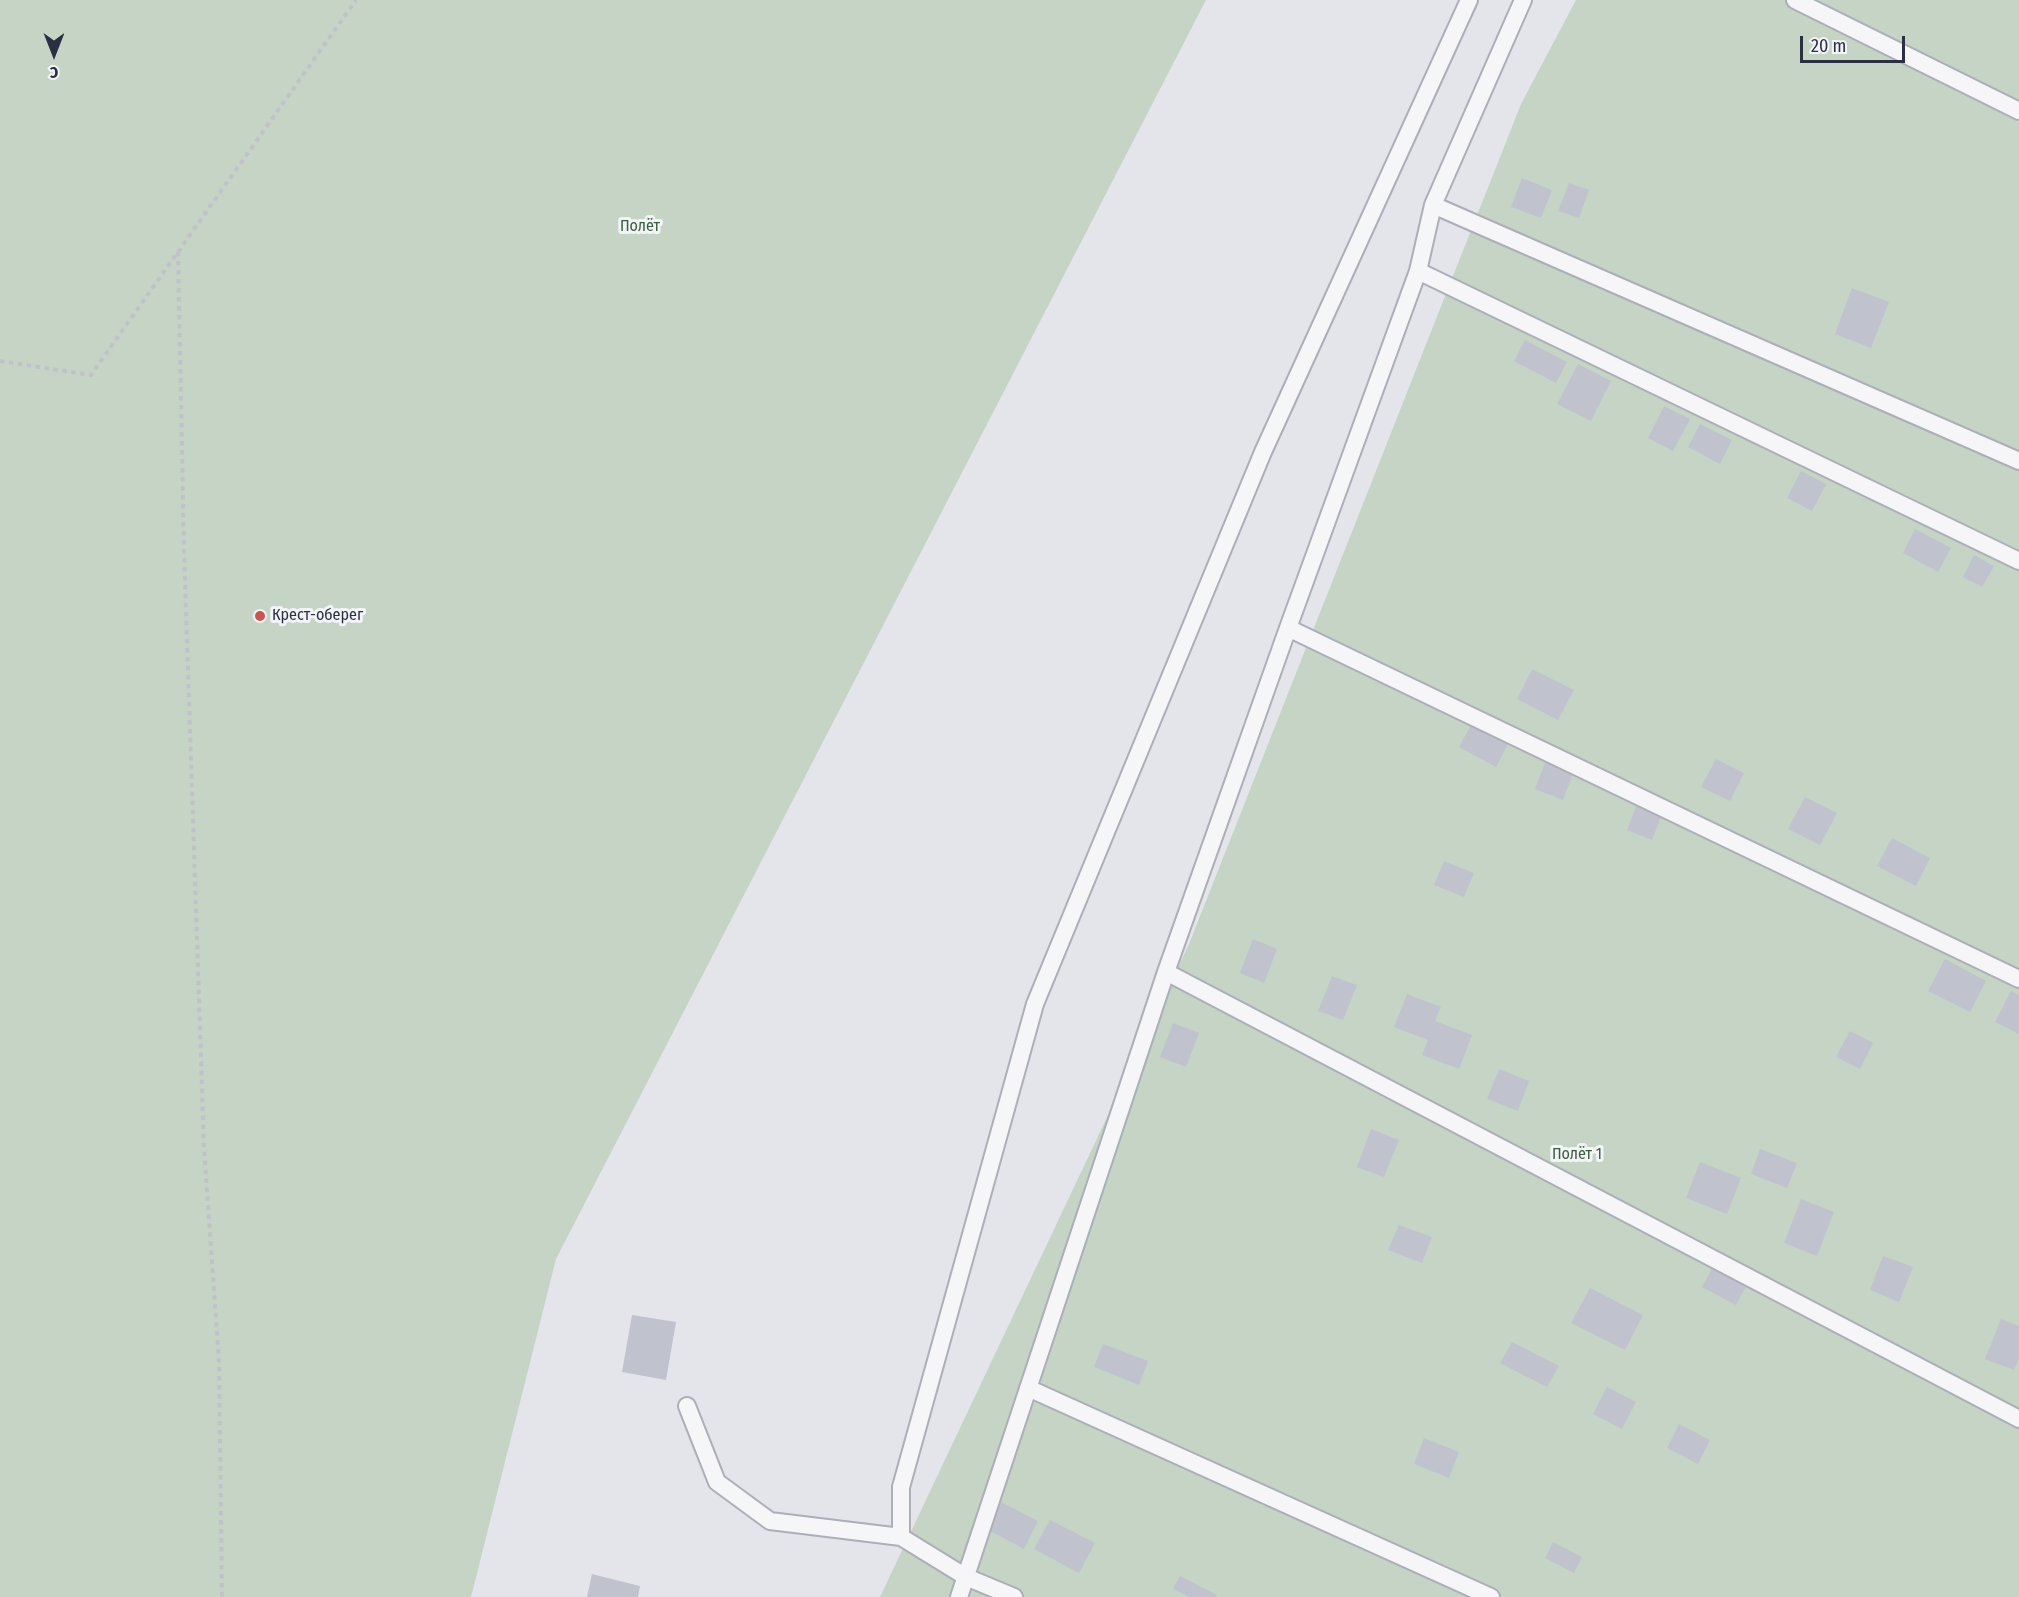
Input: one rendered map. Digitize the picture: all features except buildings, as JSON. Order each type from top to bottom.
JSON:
[{"type":"lane","points":[[901,1538],[901,1487],[1035,1004],[1263,452],[1468,0]]},
{"type":"lane","points":[[959,1597],[1166,972],[1418,271],[1433,205],[1523,0]]},
{"type":"lane","points":[[1795,0],[2019,111]]},
{"type":"lane","points":[[1433,205],[2019,461]]},
{"type":"lane","points":[[1418,271],[2019,561]]},
{"type":"lane","points":[[1288,628],[2019,979]]},
{"type":"lane","points":[[1166,972],[2019,1419]]},
{"type":"lane","points":[[1028,1388],[1491,1597]]},
{"type":"lane","points":[[687,1406],[717,1482],[770,1521],[901,1538],[966,1577],[1014,1597]]},
{"type":"path","points":[[0,361],[91,375],[356,0]]},
{"type":"path","points":[[178,252],[184,562],[204,1148],[219,1361],[222,1597]]},
{"type":"green space","name":"Полёт","points":[[0,0],[1206,0],[556,1259],[471,1597],[0,1597]]},
{"type":"green space","name":"Полёт 1","points":[[1576,0],[2019,0],[2019,1597],[880,1597],[1189,944],[1521,104]]},
{"type":"place","name":"Крест-оберег","points":[[260,616]]}]
